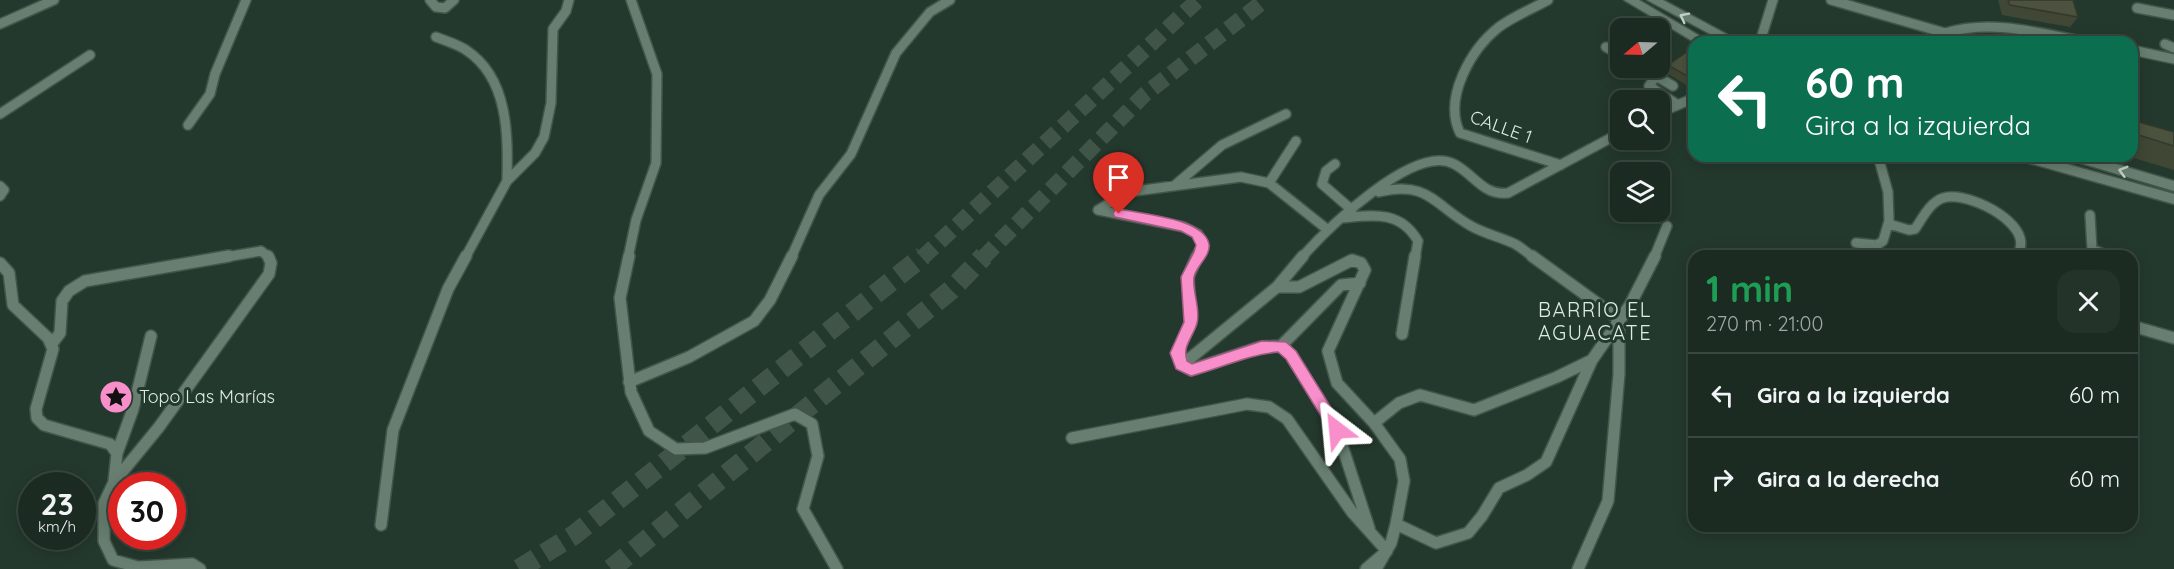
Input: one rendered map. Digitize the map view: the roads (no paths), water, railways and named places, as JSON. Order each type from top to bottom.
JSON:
[{"type":"main road","points":[[1630,0],[1693,36]]},
{"type":"main road","points":[[1653,0],[1723,36]]},
{"type":"main road","points":[[2041,162],[2174,199]]},
{"type":"main road","points":[[2092,162],[2174,186]]},
{"type":"street","points":[[0,24],[54,0]]},
{"type":"street","points":[[188,125],[210,94],[215,74],[246,0]]},
{"type":"street","points":[[433,4],[445,8],[454,0]]},
{"type":"street","points":[[381,525],[393,430],[448,289],[507,180],[535,153],[544,137],[551,103],[553,29],[566,11],[569,0]]},
{"type":"street","points":[[631,0],[657,74],[656,164],[636,220],[620,298],[631,392],[649,431],[676,449],[705,448],[795,414],[812,424],[818,456],[804,509],[837,569]]},
{"type":"street","points":[[629,381],[689,357],[754,321],[771,300],[819,195],[850,154],[896,52],[930,12],[950,0]]},
{"type":"street","name":"CALLE 1","points":[[1548,0],[1498,27],[1488,37],[1473,57],[1453,103],[1455,127],[1460,133],[1561,165]]},
{"type":"street","points":[[1762,36],[1773,0]]},
{"type":"street","points":[[1831,0],[1938,36]]},
{"type":"street","points":[[2137,8],[2174,15]]},
{"type":"street","points":[[0,14],[15,17]]},
{"type":"street","points":[[1947,36],[1958,28],[1985,26],[2048,36]]},
{"type":"street","points":[[436,37],[469,52],[492,76],[507,118],[507,180]]},
{"type":"street","points":[[1606,47],[1610,49]]},
{"type":"street","points":[[2138,51],[2166,56],[2174,60]]},
{"type":"street","points":[[0,114],[90,55]]},
{"type":"street","points":[[1654,78],[1649,86],[1678,105]]},
{"type":"street","points":[[1659,78],[1673,86]]},
{"type":"street","points":[[1670,108],[1688,101]]},
{"type":"street","points":[[1174,186],[1222,145],[1286,114]]},
{"type":"street","points":[[1182,365],[1277,287],[1286,273],[1342,218],[1373,193],[1420,161],[1440,159],[1465,169],[1489,192],[1498,196],[1509,195],[1520,186],[1610,138]]},
{"type":"street","points":[[1269,183],[1296,141]]},
{"type":"street","points":[[1856,243],[1877,245],[1883,241],[1883,234],[1889,224],[1887,184],[1880,162]]},
{"type":"street","points":[[1335,164],[1326,171],[1322,184],[1352,210]]},
{"type":"street","points":[[1328,230],[1269,183],[1241,177],[1128,192],[1098,210],[1173,224],[1198,234],[1202,245],[1201,252],[1188,277],[1191,322],[1178,353],[1182,365],[1191,370],[1262,347],[1281,346],[1341,285],[1360,283]]},
{"type":"street","points":[[0,186],[4,190],[0,196]]},
{"type":"street","points":[[1373,193],[1396,188],[1413,189],[1427,194],[1472,227],[1515,244],[1619,319]]},
{"type":"street","points":[[1889,224],[1909,230],[1915,229],[1937,201],[1945,197],[1965,198],[1988,208],[2010,222],[2018,231],[2022,242],[2020,250]]},
{"type":"street","points":[[1342,218],[1384,214],[1399,220],[1413,231],[1418,241],[1402,334]]},
{"type":"street","points":[[2090,215],[2092,249],[2094,250]]},
{"type":"street","points":[[1396,524],[1436,543],[1468,533],[1482,516],[1499,488],[1527,475],[1546,462],[1592,360],[1630,305],[1654,259],[1667,226]]},
{"type":"street","points":[[51,345],[60,333],[59,317],[63,297],[69,290],[85,281],[261,251],[268,255],[272,262],[269,274],[262,284],[159,427],[122,472]]},
{"type":"street","points":[[1277,287],[1299,287],[1352,260],[1361,263],[1365,270],[1328,351],[1337,383],[1374,423],[1400,459],[1404,481],[1396,524],[1387,550],[1376,569]]},
{"type":"street","points":[[0,263],[9,273],[14,305],[48,338],[53,349],[36,409],[37,418],[44,425],[110,444],[117,453]]},
{"type":"street","points":[[1578,569],[1608,501],[1619,374],[1619,319]]},
{"type":"street","points":[[2138,328],[2174,338]]},
{"type":"street","points":[[115,472],[117,453],[133,409],[151,336]]},
{"type":"street","points":[[1281,346],[1291,355],[1337,430],[1369,528]]},
{"type":"street","points":[[1374,423],[1398,403],[1414,396],[1427,395],[1474,410],[1557,378],[1592,360]]},
{"type":"street","points":[[1072,438],[1247,404],[1267,406],[1280,412],[1287,419],[1352,512],[1387,550]]},
{"type":"street","points":[[108,495],[104,503],[104,541],[108,549]]},
{"type":"street","points":[[108,550],[113,560],[138,567],[192,564],[200,569]]},
{"type":"street","points":[[1366,569],[1387,550]]},
{"type":"tunnel","points":[[922,258],[1198,0]]},
{"type":"tunnel","points":[[983,258],[1144,95],[1265,0]]},
{"type":"tunnel","points":[[519,569],[574,535],[923,256]]},
{"type":"tunnel","points":[[611,569],[951,290],[984,256]]},
{"type":"place","name":"Topo Las Marías","points":[[116,397]]},
{"type":"district","name":"BARRIO EL AGUACATE","points":[[1595,322]]}]
